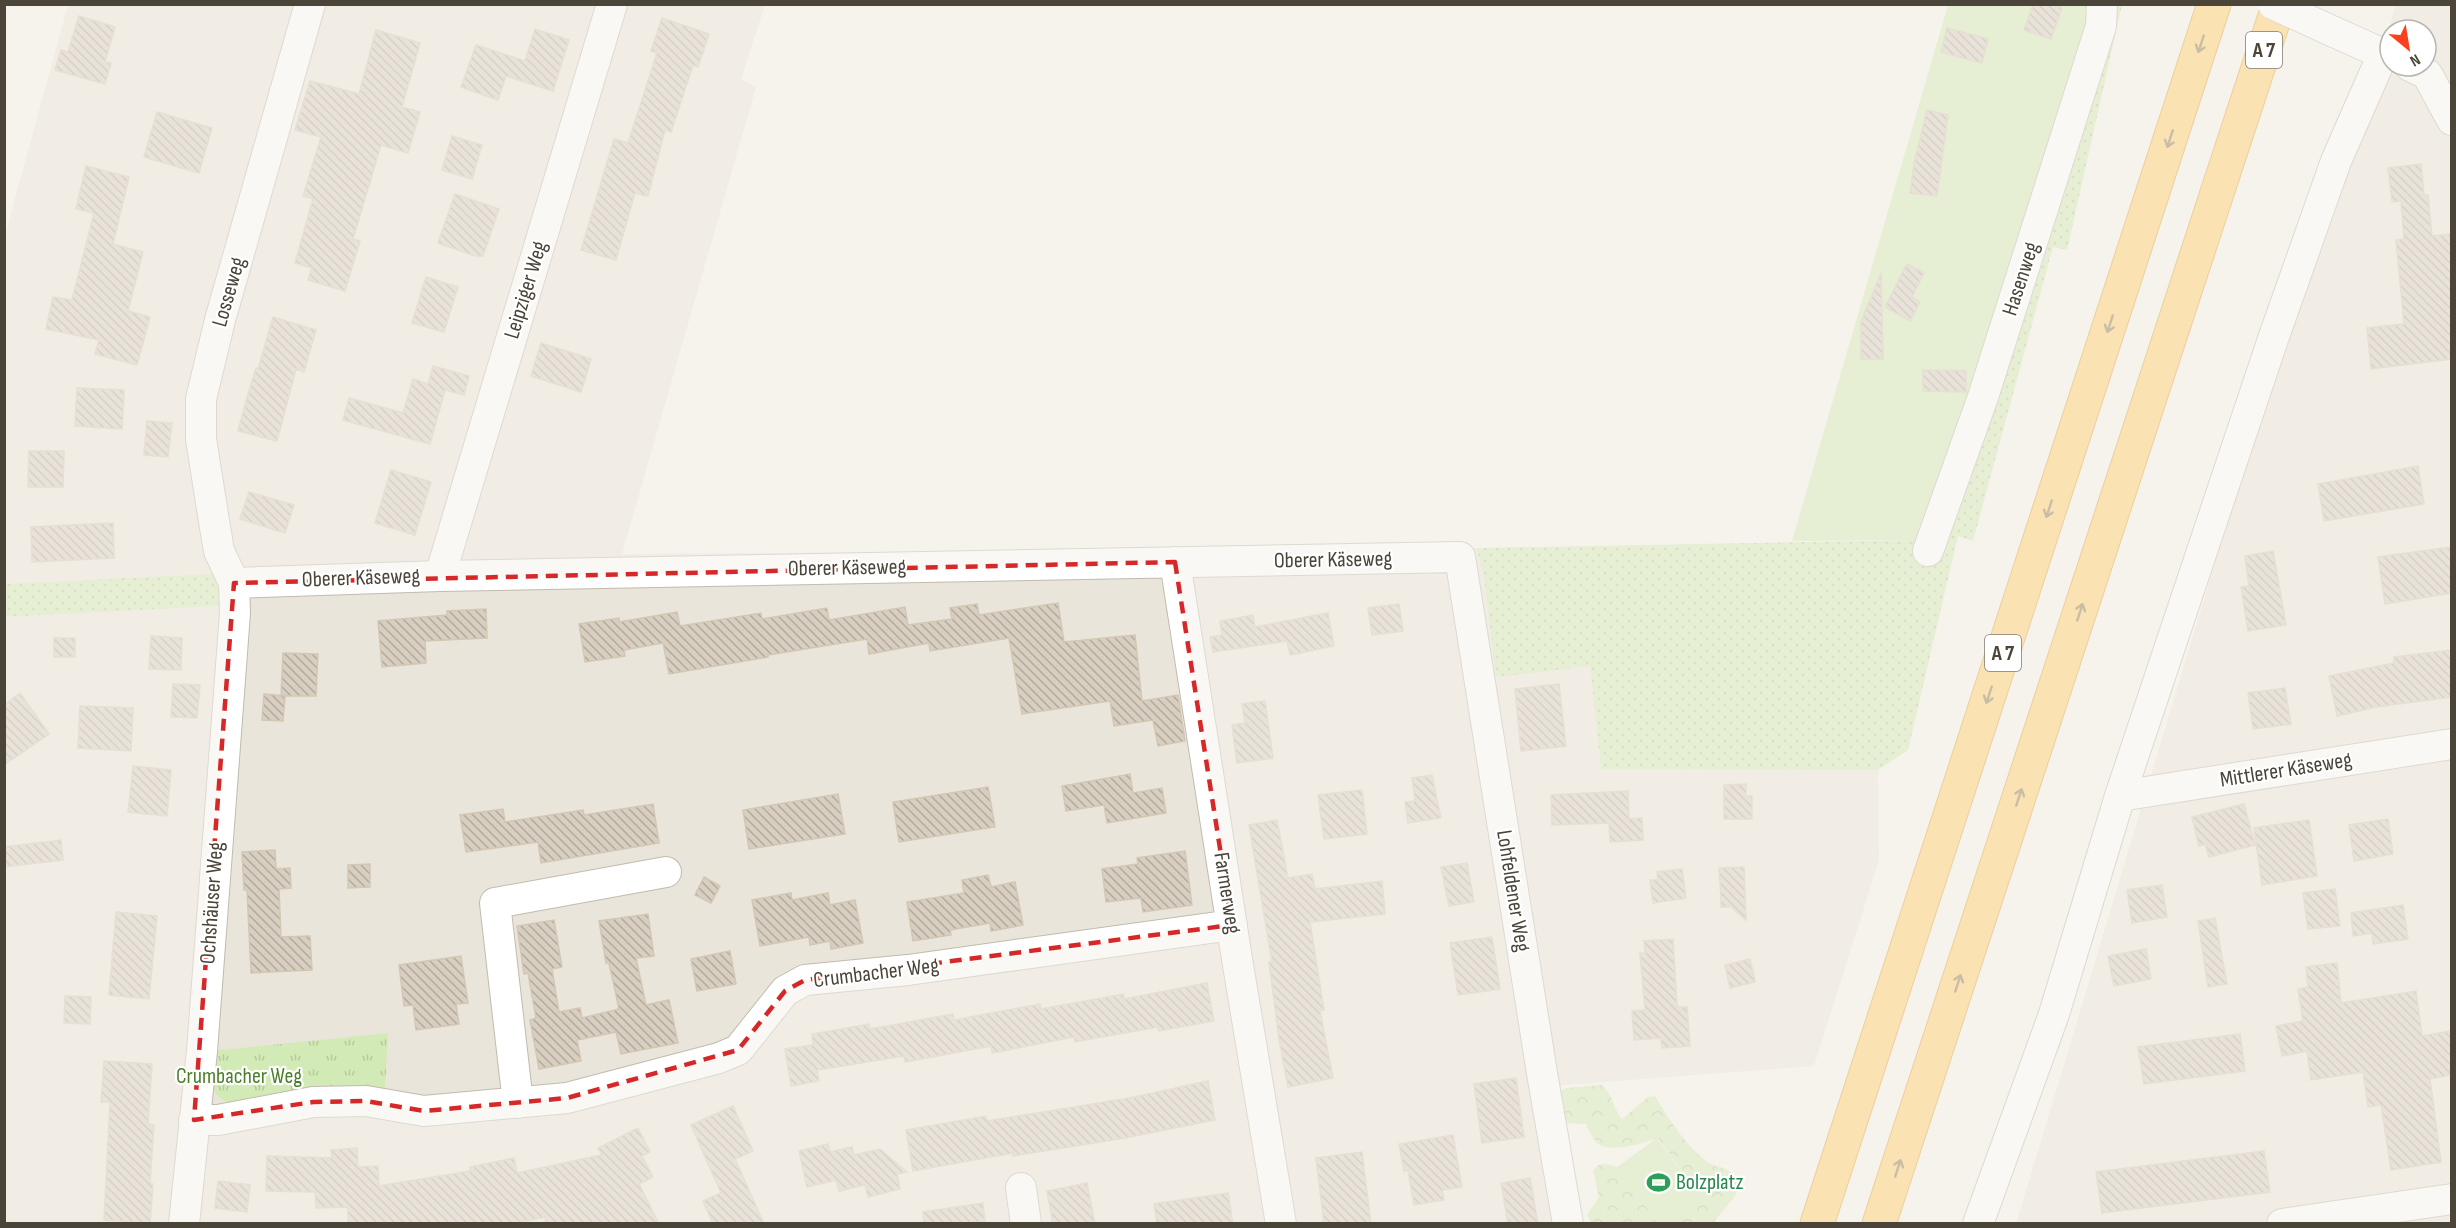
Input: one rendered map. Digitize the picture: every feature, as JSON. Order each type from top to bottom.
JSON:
[{"type":"highway","name":"A 7","points":[[1817,1224],[2214,4]]},
{"type":"highway","name":"A 7","points":[[1879,1224],[2278,4]]},
{"type":"street","name":"Losseweg","points":[[234,583],[219,551],[201,438],[201,399],[220,320],[310,4]]},
{"type":"street","name":"Leipziger Weg","points":[[440,576],[612,4]]},
{"type":"street","name":"Hasenweg","points":[[1928,551],[1983,397],[2101,26],[2102,4]]},
{"type":"street","points":[[2273,4],[2378,52]]},
{"type":"street","points":[[1978,1224],[2054,1014],[2120,796],[2336,161],[2383,78]]},
{"type":"street","points":[[2429,78],[2451,120]]},
{"type":"street","name":"Oberer Käseweg","points":[[234,583],[440,576],[1460,557]]},
{"type":"street","name":"Lohfeldener Weg","points":[[1460,557],[1568,1224]]},
{"type":"street","name":"Farmerweg","points":[[1176,562],[1281,1224]]},
{"type":"street","name":"Ochshäuser Weg","points":[[184,1224],[202,1051],[235,612],[234,583]]},
{"type":"street","name":"Mittlerer Käseweg","points":[[2120,796],[2451,744]]},
{"type":"street","points":[[518,1103],[495,903],[666,872]]},
{"type":"street","name":"Crumbacher Weg","points":[[194,1120],[218,1120],[313,1102],[366,1101],[424,1111],[580,1095],[719,1058],[738,1050],[785,991],[805,980],[908,970],[1232,925]]},
{"type":"street","points":[[1020,1188],[1026,1224]]},
{"type":"street","points":[[2282,1224],[2451,1198]]},
{"type":"highlighted area","points":[[1175,562],[1232,925],[805,980],[785,991],[738,1050],[567,1098],[424,1111],[366,1101],[313,1102],[194,1120],[234,583]]},
{"type":"shaded area","points":[[68,5],[765,5],[741,79],[756,87],[622,554],[1476,548],[1484,576],[1590,665],[1601,769],[1878,770],[1879,860],[1814,1066],[1551,1086],[1575,1223],[5,1224],[5,617],[235,605],[228,573],[5,584],[5,235]]},
{"type":"shaded area","points":[[2395,5],[2451,5],[2451,1223],[2016,1224],[2336,161],[2378,65],[2378,78],[2438,78],[2438,18],[2392,18]]},
{"type":"green space","points":[[1948,5],[2090,5],[1921,540],[1792,541]]},
{"type":"green space","points":[[2090,5],[2122,5],[2067,250],[2053,247],[1973,541],[1958,536],[1908,750],[1878,770],[1601,769],[1590,666],[1496,677],[1484,576],[1476,548],[1921,540]]},
{"type":"green space","points":[[228,573],[236,605],[5,617],[4,584]]},
{"type":"green space","name":"Crumbacher Weg","points":[[388,1033],[385,1090],[361,1086],[230,1104],[216,1094],[210,1082],[212,1051]]},
{"type":"green space","points":[[1602,1085],[1622,1119],[1648,1097],[1655,1096],[1675,1128],[1700,1156],[1713,1165],[1731,1172],[1739,1185],[1735,1196],[1713,1223],[1662,1223],[1699,1196],[1658,1138],[1626,1147],[1608,1148],[1596,1142],[1586,1124],[1564,1123],[1560,1091],[1567,1088]]},
{"type":"green space","name":"Bolzplatz","points":[[1657,1138],[1699,1196],[1662,1224],[1658,1223],[1617,1167]]},
{"type":"green space","points":[[1599,1165],[1617,1167],[1658,1223],[1591,1223],[1587,1215],[1599,1197],[1593,1170]]},
{"type":"building","points":[[2033,4],[2052,4],[2062,8],[2051,39],[2024,30]]},
{"type":"building","points":[[79,16],[115,27],[105,62],[111,63],[105,84],[55,70],[61,50],[68,52]]},
{"type":"building","points":[[662,18],[709,34],[698,67],[693,65],[671,132],[665,130],[648,196],[635,193],[616,260],[581,250],[614,139],[628,143],[657,53],[651,51]]},
{"type":"building","points":[[1947,28],[1988,39],[1982,63],[1941,52]]},
{"type":"building","points":[[535,29],[569,40],[553,91],[506,76],[498,100],[461,87],[476,45],[525,61]]},
{"type":"building","points":[[376,30],[420,43],[402,107],[420,112],[408,153],[381,145],[353,239],[360,241],[345,291],[308,280],[312,268],[295,263],[313,199],[303,196],[321,137],[295,130],[310,81],[359,94]]},
{"type":"building","points":[[1927,110],[1948,115],[1937,196],[1910,193],[1914,163]]},
{"type":"building","points":[[157,112],[212,128],[199,173],[144,157]]},
{"type":"building","points":[[452,136],[482,145],[472,179],[442,170]]},
{"type":"building","points":[[2421,164],[2424,195],[2428,195],[2432,236],[2451,234],[2451,359],[2371,369],[2367,328],[2404,324],[2396,240],[2404,239],[2401,201],[2392,202],[2388,168]]},
{"type":"building","points":[[86,166],[129,177],[113,244],[143,252],[128,311],[150,317],[137,365],[95,354],[99,340],[46,329],[53,297],[72,300],[94,213],[76,209]]},
{"type":"building","points":[[455,194],[499,209],[483,256],[475,256],[438,243]]},
{"type":"building","points":[[1907,264],[1924,273],[1912,297],[1920,302],[1910,321],[1885,307]]},
{"type":"building","points":[[1881,273],[1883,359],[1861,359],[1861,322]]},
{"type":"building","points":[[426,277],[458,287],[444,332],[412,323]]},
{"type":"building","points":[[273,317],[316,330],[304,372],[296,369],[277,441],[238,431]]},
{"type":"building","points":[[541,343],[591,359],[581,392],[531,376]]},
{"type":"building","points":[[433,366],[469,376],[464,395],[445,390],[430,444],[343,420],[349,398],[403,413],[413,379],[428,384]]},
{"type":"building","points":[[1923,370],[1966,371],[1966,392],[1923,391]]},
{"type":"building","points":[[77,388],[124,390],[122,429],[75,426]]},
{"type":"building","points":[[147,421],[172,423],[168,457],[144,455]]},
{"type":"building","points":[[29,451],[64,451],[63,487],[28,487]]},
{"type":"building","points":[[2418,466],[2424,504],[2324,521],[2318,484]]},
{"type":"building","points":[[391,470],[431,482],[415,535],[375,523]]},
{"type":"building","points":[[249,492],[294,505],[285,533],[240,519]]},
{"type":"building","points":[[113,523],[114,558],[32,562],[31,527]]},
{"type":"building","points":[[2451,547],[2451,593],[2385,604],[2378,557]]},
{"type":"building","points":[[2273,551],[2286,625],[2248,631],[2241,587],[2249,586],[2245,556]]},
{"type":"building","points":[[1058,603],[1064,642],[1135,635],[1142,701],[1178,695],[1185,741],[1158,746],[1153,720],[1114,726],[1110,701],[1022,714],[1009,638],[930,651],[929,643],[869,654],[867,639],[669,674],[663,643],[624,650],[625,656],[585,662],[579,624],[619,618],[619,622],[677,612],[680,626],[761,613],[762,619],[827,608],[829,620],[905,607],[908,625],[952,619],[950,608],[977,604],[979,615]]},
{"type":"building","points":[[1399,604],[1403,631],[1372,635],[1368,608]]},
{"type":"building","points":[[486,609],[487,638],[425,641],[426,663],[382,667],[378,621],[447,615],[447,611]]},
{"type":"building","points":[[1328,613],[1334,646],[1290,655],[1287,641],[1213,652],[1210,637],[1222,635],[1220,621],[1253,615],[1255,627]]},
{"type":"building","points":[[151,636],[182,638],[181,670],[149,669]]},
{"type":"building","points":[[54,638],[75,638],[75,657],[54,657]]},
{"type":"building","points":[[2451,650],[2451,697],[2376,707],[2337,716],[2329,676],[2394,663],[2394,657]]},
{"type":"building","points":[[283,653],[318,654],[316,696],[281,696]]},
{"type":"building","points":[[173,684],[200,685],[197,718],[171,717]]},
{"type":"building","points":[[1559,684],[1566,746],[1521,751],[1515,689]]},
{"type":"building","points":[[2285,688],[2291,724],[2253,729],[2248,693]]},
{"type":"building","points":[[20,693],[49,734],[4,765],[4,705]]},
{"type":"building","points":[[264,694],[285,696],[283,721],[262,720]]},
{"type":"building","points":[[1265,701],[1273,758],[1237,763],[1232,725],[1245,723],[1242,704]]},
{"type":"building","points":[[80,706],[133,708],[131,751],[78,748]]},
{"type":"building","points":[[133,766],[171,770],[167,816],[128,812]]},
{"type":"building","points":[[1130,774],[1133,793],[1162,788],[1166,813],[1107,823],[1104,805],[1066,811],[1062,786]]},
{"type":"building","points":[[1432,775],[1441,818],[1408,823],[1405,802],[1415,801],[1412,778]]},
{"type":"building","points":[[1746,784],[1746,796],[1752,796],[1752,819],[1724,819],[1724,785]]},
{"type":"building","points":[[988,787],[995,827],[899,842],[893,802]]},
{"type":"building","points":[[1362,790],[1367,834],[1324,839],[1318,795]]},
{"type":"building","points":[[1628,791],[1629,819],[1642,818],[1643,840],[1610,842],[1609,823],[1552,825],[1551,795]]},
{"type":"building","points":[[838,794],[845,834],[749,849],[743,810]]},
{"type":"building","points":[[653,804],[659,843],[541,863],[538,842],[466,852],[460,815],[503,809],[505,822],[583,810],[584,815]]},
{"type":"building","points":[[2244,804],[2255,845],[2209,857],[2205,844],[2199,846],[2192,817]]},
{"type":"building","points":[[2388,819],[2393,854],[2354,861],[2349,825]]},
{"type":"building","points":[[1277,820],[1288,878],[1312,874],[1315,889],[1382,881],[1385,914],[1310,922],[1324,1010],[1320,1011],[1333,1078],[1288,1087],[1269,962],[1272,962],[1249,825]]},
{"type":"building","points":[[2309,820],[2317,876],[2262,885],[2254,828]]},
{"type":"building","points":[[61,840],[63,860],[4,867],[4,847]]},
{"type":"building","points":[[275,850],[276,869],[290,868],[291,888],[279,889],[281,937],[310,936],[312,970],[251,973],[247,890],[244,890],[242,852]]},
{"type":"building","points":[[1185,851],[1192,905],[1143,912],[1141,898],[1106,902],[1102,869],[1138,864],[1137,858]]},
{"type":"building","points":[[1467,863],[1474,902],[1449,906],[1441,867]]},
{"type":"building","points":[[370,864],[370,887],[348,888],[348,865]]},
{"type":"building","points":[[1744,867],[1746,920],[1731,907],[1721,907],[1719,868]]},
{"type":"building","points":[[1682,869],[1686,898],[1653,903],[1650,880],[1658,880],[1657,872]]},
{"type":"building","points":[[988,875],[991,887],[1015,882],[1023,925],[991,931],[990,923],[950,930],[951,935],[913,941],[907,902],[964,893],[962,880]]},
{"type":"building","points":[[704,877],[720,886],[711,903],[695,895]]},
{"type":"building","points":[[2162,885],[2167,917],[2132,923],[2127,890]]},
{"type":"building","points":[[2335,889],[2340,926],[2308,929],[2303,893]]},
{"type":"building","points":[[791,893],[792,900],[828,893],[830,905],[855,900],[863,943],[831,949],[830,941],[810,945],[809,937],[760,946],[752,900]]},
{"type":"building","points":[[2403,905],[2408,939],[2373,944],[2372,933],[2353,936],[2351,913]]},
{"type":"building","points":[[116,912],[157,916],[149,999],[109,995]]},
{"type":"building","points":[[648,914],[654,956],[636,958],[646,1005],[669,1000],[678,1043],[621,1054],[616,1032],[577,1040],[581,1061],[539,1069],[530,1020],[536,1018],[528,973],[524,974],[517,926],[554,920],[562,967],[552,969],[559,1012],[580,1008],[582,1018],[619,1009],[609,963],[606,963],[599,921]]},
{"type":"building","points":[[2215,918],[2227,984],[2208,987],[2198,921]]},
{"type":"building","points":[[1492,937],[1500,989],[1458,995],[1450,943]]},
{"type":"building","points":[[1673,939],[1677,1007],[1687,1007],[1690,1046],[1662,1048],[1661,1038],[1634,1040],[1632,1011],[1645,1010],[1640,953],[1645,953],[1644,941]]},
{"type":"building","points":[[2146,949],[2151,979],[2114,986],[2108,956]]},
{"type":"building","points":[[730,951],[736,984],[697,991],[691,959]]},
{"type":"building","points":[[461,956],[468,1003],[456,1004],[459,1024],[416,1030],[413,1005],[404,1006],[399,965]]},
{"type":"building","points":[[1750,959],[1755,982],[1730,988],[1725,965]]},
{"type":"building","points":[[2337,963],[2341,1003],[2416,991],[2422,1036],[2451,1031],[2451,1075],[2430,1079],[2441,1162],[2391,1170],[2381,1105],[2368,1107],[2363,1072],[2311,1080],[2307,1051],[2282,1056],[2276,1026],[2303,1021],[2298,989],[2308,987],[2306,967]]},
{"type":"building","points":[[1207,983],[1214,1021],[1159,1031],[1158,1027],[1075,1042],[1074,1037],[992,1053],[991,1046],[905,1062],[904,1056],[817,1070],[819,1081],[791,1086],[785,1049],[813,1045],[812,1034],[869,1024],[870,1029],[953,1014],[954,1020],[1040,1004],[1041,1009],[1123,994],[1124,999]]},
{"type":"building","points":[[65,996],[91,997],[90,1024],[64,1023]]},
{"type":"building","points":[[2240,1034],[2245,1071],[2144,1084],[2138,1047]]},
{"type":"building","points":[[104,1061],[152,1064],[148,1124],[154,1125],[150,1223],[104,1220],[110,1102],[101,1102]]},
{"type":"building","points":[[1516,1078],[1524,1137],[1482,1143],[1474,1084]]},
{"type":"building","points":[[1208,1081],[1215,1120],[1125,1138],[1013,1156],[1013,1153],[913,1171],[906,1130],[986,1116],[987,1121],[1056,1110],[1135,1097]]},
{"type":"building","points":[[733,1106],[753,1151],[735,1159],[764,1224],[713,1224],[703,1201],[721,1193],[691,1125]]},
{"type":"building","points":[[638,1128],[650,1152],[642,1156],[653,1177],[639,1184],[659,1224],[546,1224],[545,1217],[512,1224],[348,1224],[348,1207],[316,1208],[315,1192],[266,1191],[267,1156],[332,1158],[331,1150],[357,1148],[358,1167],[378,1166],[379,1186],[470,1171],[470,1167],[514,1158],[517,1173],[602,1155],[598,1148]]},
{"type":"building","points":[[1453,1135],[1462,1187],[1442,1190],[1444,1200],[1414,1205],[1408,1170],[1404,1171],[1399,1144]]},
{"type":"building","points":[[828,1144],[830,1152],[852,1147],[854,1155],[880,1149],[907,1172],[897,1174],[900,1189],[868,1197],[865,1185],[839,1191],[836,1180],[807,1187],[799,1151]]},
{"type":"building","points":[[2264,1151],[2270,1192],[2102,1213],[2096,1172]]},
{"type":"building","points":[[1362,1152],[1371,1224],[1324,1224],[1316,1158]]},
{"type":"building","points":[[1530,1178],[1538,1224],[1508,1224],[1501,1183]]},
{"type":"building","points":[[218,1181],[250,1185],[247,1212],[215,1208]]},
{"type":"building","points":[[1087,1183],[1095,1224],[1053,1224],[1047,1191]]},
{"type":"building","points":[[1228,1193],[1233,1224],[1157,1224],[1154,1204]]},
{"type":"building","points":[[983,1203],[985,1222],[924,1224],[923,1212]]},
{"type":"place","name":"Bolzplatz","points":[[1658,1182]]}]
